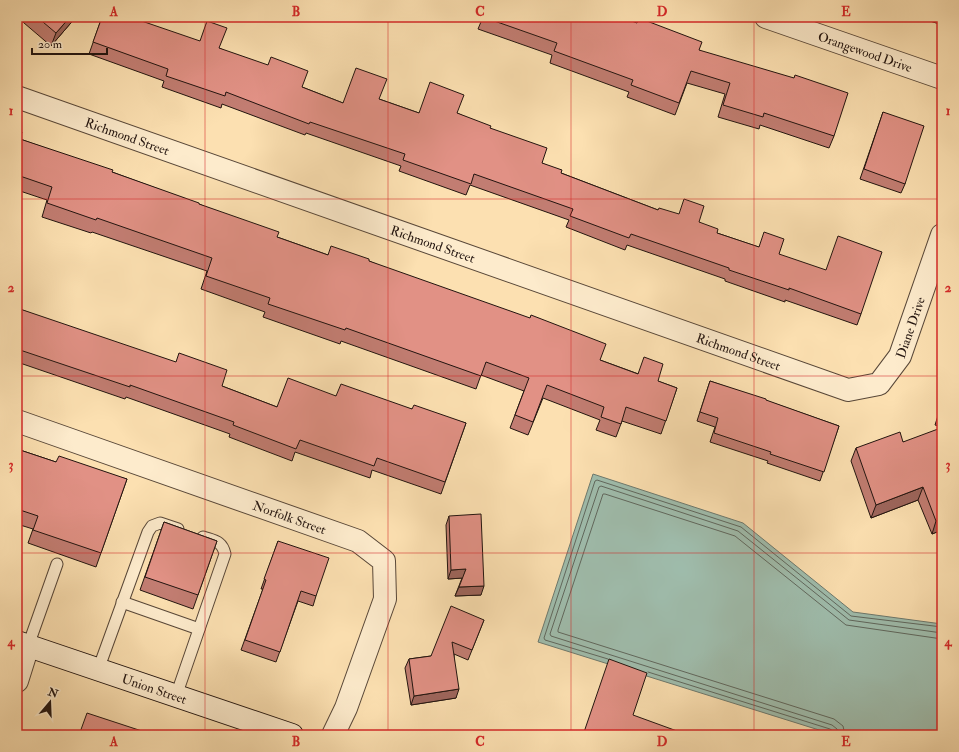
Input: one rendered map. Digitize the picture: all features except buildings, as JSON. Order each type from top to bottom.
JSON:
[{"type":"street","name":"Orangewood Drive","points":[[766,17],[942,78]]},
{"type":"street","name":"Richmond Street","points":[[17,97],[848,390]]},
{"type":"street","name":"Diane Drive","points":[[848,390],[879,384],[900,356],[942,235]]},
{"type":"street","name":"Norfolk Street","points":[[17,421],[358,541],[384,560],[385,599],[346,708],[332,735]]},
{"type":"street","name":"Union Street","points":[[23,644],[292,735]]},
{"type":"street","points":[[17,681],[23,644]]},
{"type":"lane","points":[[98,670],[148,532],[152,526],[160,523],[219,543],[224,548],[225,554],[176,696]]},
{"type":"lane","points":[[23,644],[56,564]]},
{"type":"lane","points":[[122,602],[199,629]]},
{"type":"water","points":[[593,474],[743,523],[853,612],[942,624],[942,735],[835,735],[538,642]]}]
